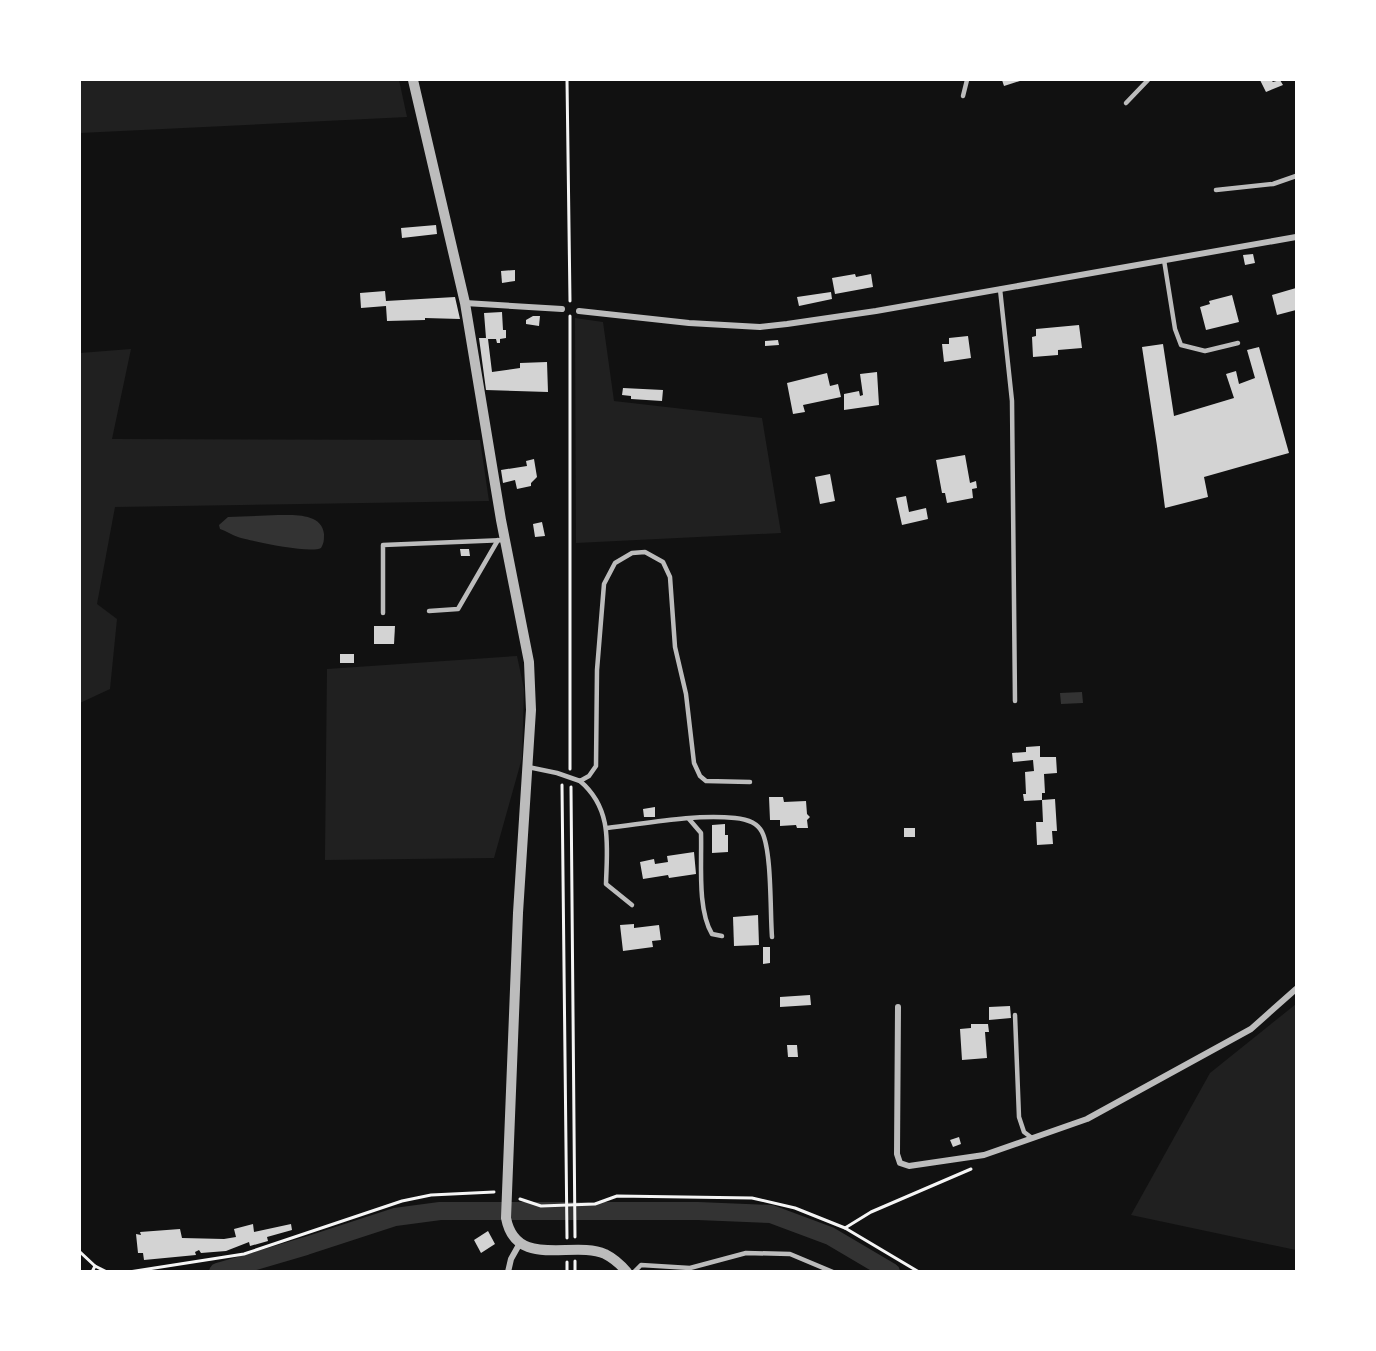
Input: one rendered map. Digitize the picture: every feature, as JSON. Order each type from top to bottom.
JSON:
[{"type":"street","points":[[412,80],[465,303],[502,540],[528,662],[531,710],[506,1218],[508,1228],[520,1243],[535,1249],[589,1251],[605,1254],[627,1272]]},
{"type":"street","points":[[579,310],[689,323],[760,327],[865,313],[1296,237]]},
{"type":"street","points":[[465,303],[562,309]]},
{"type":"street","points":[[898,1006],[897,1154],[900,1163],[909,1167],[984,1155],[1087,1119],[1251,1029],[1296,989]]},
{"type":"street","points":[[508,1272],[511,1259],[520,1243]]},
{"type":"lane","points":[[963,96],[967,80]]},
{"type":"lane","points":[[1126,103],[1148,80]]},
{"type":"lane","points":[[1216,190],[1273,184],[1296,176]]},
{"type":"lane","points":[[1164,260],[1174,329],[1181,345],[1205,351],[1238,343]]},
{"type":"lane","points":[[1000,289],[1012,401],[1015,701]]},
{"type":"lane","points":[[429,611],[458,609],[502,540]]},
{"type":"lane","points":[[383,613],[383,545],[502,540]]},
{"type":"lane","points":[[580,781],[589,776],[596,766],[597,670],[604,584],[615,563],[632,553],[645,552],[663,562],[670,577],[675,647],[686,694],[694,763],[699,776],[706,781],[750,782]]},
{"type":"lane","points":[[527,767],[580,781],[591,790],[607,828],[606,885],[632,905]]},
{"type":"lane","points":[[607,828],[689,819],[736,818],[752,821],[762,830],[767,846],[772,937]]},
{"type":"lane","points":[[689,819],[701,833],[706,924],[712,934],[722,936]]},
{"type":"lane","points":[[1015,1015],[1019,1117],[1024,1132],[1032,1138]]},
{"type":"lane","points":[[634,1272],[641,1265],[690,1268],[746,1253],[790,1254],[833,1272]]},
{"type":"path","points":[[567,80],[570,305]]},
{"type":"path","points":[[570,316],[570,778],[575,1248]]},
{"type":"path","points":[[561,775],[567,1248]]},
{"type":"path","points":[[845,1228],[871,1212],[973,1168],[984,1155]]},
{"type":"path","points":[[129,1272],[244,1254],[402,1201],[431,1195],[506,1196],[541,1206],[595,1203],[617,1196],[752,1198],[795,1208],[845,1228],[919,1272]]},
{"type":"path","points":[[80,1252],[95,1266],[107,1272]]},
{"type":"path","points":[[567,1260],[567,1272]]},
{"type":"path","points":[[575,1260],[575,1272]]},
{"type":"path","points":[[92,1272],[95,1266]]},
{"type":"shaded area","points":[[80,80],[399,80],[407,117],[80,133]]},
{"type":"shaded area","points":[[575,318],[603,322],[614,401],[762,418],[781,533],[576,543]]},
{"type":"shaded area","points":[[131,349],[112,439],[480,440],[489,501],[115,507],[97,604],[117,619],[110,689],[80,703],[80,353]]},
{"type":"shaded area","points":[[292,515],[318,522],[324,534],[321,548],[293,548],[255,541],[220,529],[219,525],[228,517]]},
{"type":"shaded area","points":[[517,656],[524,689],[522,758],[494,858],[325,860],[327,669]]},
{"type":"shaded area","points":[[1082,692],[1083,703],[1061,704],[1060,693]]},
{"type":"shaded area","points":[[1296,1004],[1296,1250],[1131,1215],[1210,1073]]},
{"type":"building","points":[[1002,80],[1023,80],[1004,86]]},
{"type":"building","points":[[1260,80],[1273,82],[1280,80],[1283,85],[1266,92]]},
{"type":"building","points":[[436,225],[437,234],[402,238],[401,228]]},
{"type":"building","points":[[1253,254],[1255,263],[1245,265],[1243,255]]},
{"type":"building","points":[[515,270],[515,281],[502,283],[501,271]]},
{"type":"building","points":[[855,274],[856,277],[871,274],[873,287],[835,294],[832,278]]},
{"type":"building","points":[[1296,288],[1296,310],[1277,315],[1272,295]]},
{"type":"building","points":[[385,291],[386,301],[455,297],[460,319],[425,318],[425,320],[387,321],[386,306],[361,308],[360,293]]},
{"type":"building","points":[[831,292],[832,299],[799,306],[797,297]]},
{"type":"building","points":[[1232,295],[1239,322],[1206,330],[1200,307],[1210,304],[1209,301]]},
{"type":"building","points":[[502,312],[506,338],[500,339],[500,343],[497,343],[496,339],[488,339],[492,372],[520,368],[520,363],[547,362],[548,392],[486,390],[479,338],[486,338],[484,313]]},
{"type":"building","points":[[533,316],[540,316],[539,326],[526,324],[526,320]]},
{"type":"building","points":[[1079,325],[1082,348],[1058,350],[1058,355],[1033,357],[1032,337],[1036,336],[1036,329]]},
{"type":"building","points":[[968,336],[971,358],[944,362],[942,344],[949,344],[949,338]]},
{"type":"building","points":[[778,340],[779,345],[765,346],[765,341]]},
{"type":"building","points":[[1163,344],[1174,416],[1234,398],[1226,374],[1236,371],[1239,384],[1255,378],[1247,350],[1259,347],[1289,453],[1204,477],[1208,497],[1165,508],[1142,347]]},
{"type":"building","points":[[877,372],[879,405],[844,410],[844,394],[859,391],[860,396],[863,395],[860,374]]},
{"type":"building","points":[[827,373],[830,386],[838,384],[841,397],[803,405],[805,412],[793,414],[787,383]]},
{"type":"building","points":[[623,388],[663,390],[662,401],[631,399],[631,396],[622,395]]},
{"type":"building","points":[[965,455],[970,483],[976,481],[977,488],[972,489],[973,498],[947,503],[945,493],[942,493],[936,460]]},
{"type":"building","points":[[534,459],[537,477],[531,486],[517,489],[515,480],[503,483],[501,470],[527,466],[526,461]]},
{"type":"building","points":[[830,474],[835,501],[820,504],[815,477]]},
{"type":"building","points":[[906,496],[909,512],[926,508],[928,519],[902,525],[896,498]]},
{"type":"building","points":[[542,522],[545,536],[535,537],[533,524]]},
{"type":"building","points":[[460,549],[469,549],[470,556],[461,556]]},
{"type":"building","points":[[374,626],[395,626],[394,644],[374,644]]},
{"type":"building","points":[[340,654],[354,654],[354,663],[340,663]]},
{"type":"building","points":[[1040,746],[1040,757],[1056,757],[1057,773],[1044,774],[1045,793],[1042,793],[1042,800],[1024,801],[1025,772],[1034,771],[1033,760],[1013,762],[1012,753],[1026,752],[1026,747]]},
{"type":"building","points":[[769,797],[783,797],[784,802],[806,801],[807,814],[810,817],[807,820],[808,828],[797,828],[796,825],[780,826],[780,820],[770,820]]},
{"type":"building","points":[[1055,799],[1057,831],[1052,831],[1053,844],[1037,845],[1036,822],[1043,822],[1042,800]]},
{"type":"building","points":[[655,807],[655,817],[644,817],[643,809]]},
{"type":"building","points":[[725,824],[725,835],[728,835],[728,852],[712,853],[712,825]]},
{"type":"building","points":[[904,828],[915,828],[915,837],[904,837]]},
{"type":"building","points":[[694,852],[696,874],[643,879],[640,862],[654,859],[655,864],[668,862],[667,856]]},
{"type":"building","points":[[758,915],[759,945],[734,946],[733,917]]},
{"type":"building","points":[[634,924],[634,928],[659,925],[661,940],[652,941],[653,947],[623,951],[620,925]]},
{"type":"building","points":[[763,947],[770,947],[770,963],[763,964]]},
{"type":"building","points":[[810,995],[811,1005],[780,1007],[780,997]]},
{"type":"building","points":[[1010,1006],[1011,1018],[989,1020],[989,1007]]},
{"type":"building","points":[[971,1024],[988,1024],[989,1032],[985,1032],[987,1058],[962,1060],[960,1029],[971,1028]]},
{"type":"building","points":[[787,1045],[797,1045],[798,1057],[788,1057]]},
{"type":"building","points":[[959,1137],[961,1144],[953,1147],[950,1140]]},
{"type":"building","points":[[253,1224],[254,1232],[291,1224],[292,1230],[267,1237],[268,1241],[250,1246],[249,1242],[226,1251],[201,1253],[199,1250],[195,1252],[196,1255],[144,1260],[143,1253],[138,1253],[136,1234],[141,1235],[140,1232],[180,1229],[182,1238],[224,1239],[236,1237],[234,1229]]},
{"type":"building","points":[[488,1231],[495,1244],[481,1253],[474,1240]]},
{"type":"waterway","points":[[218,1272],[395,1217],[440,1211],[698,1211],[771,1214],[830,1236],[891,1272]]}]
